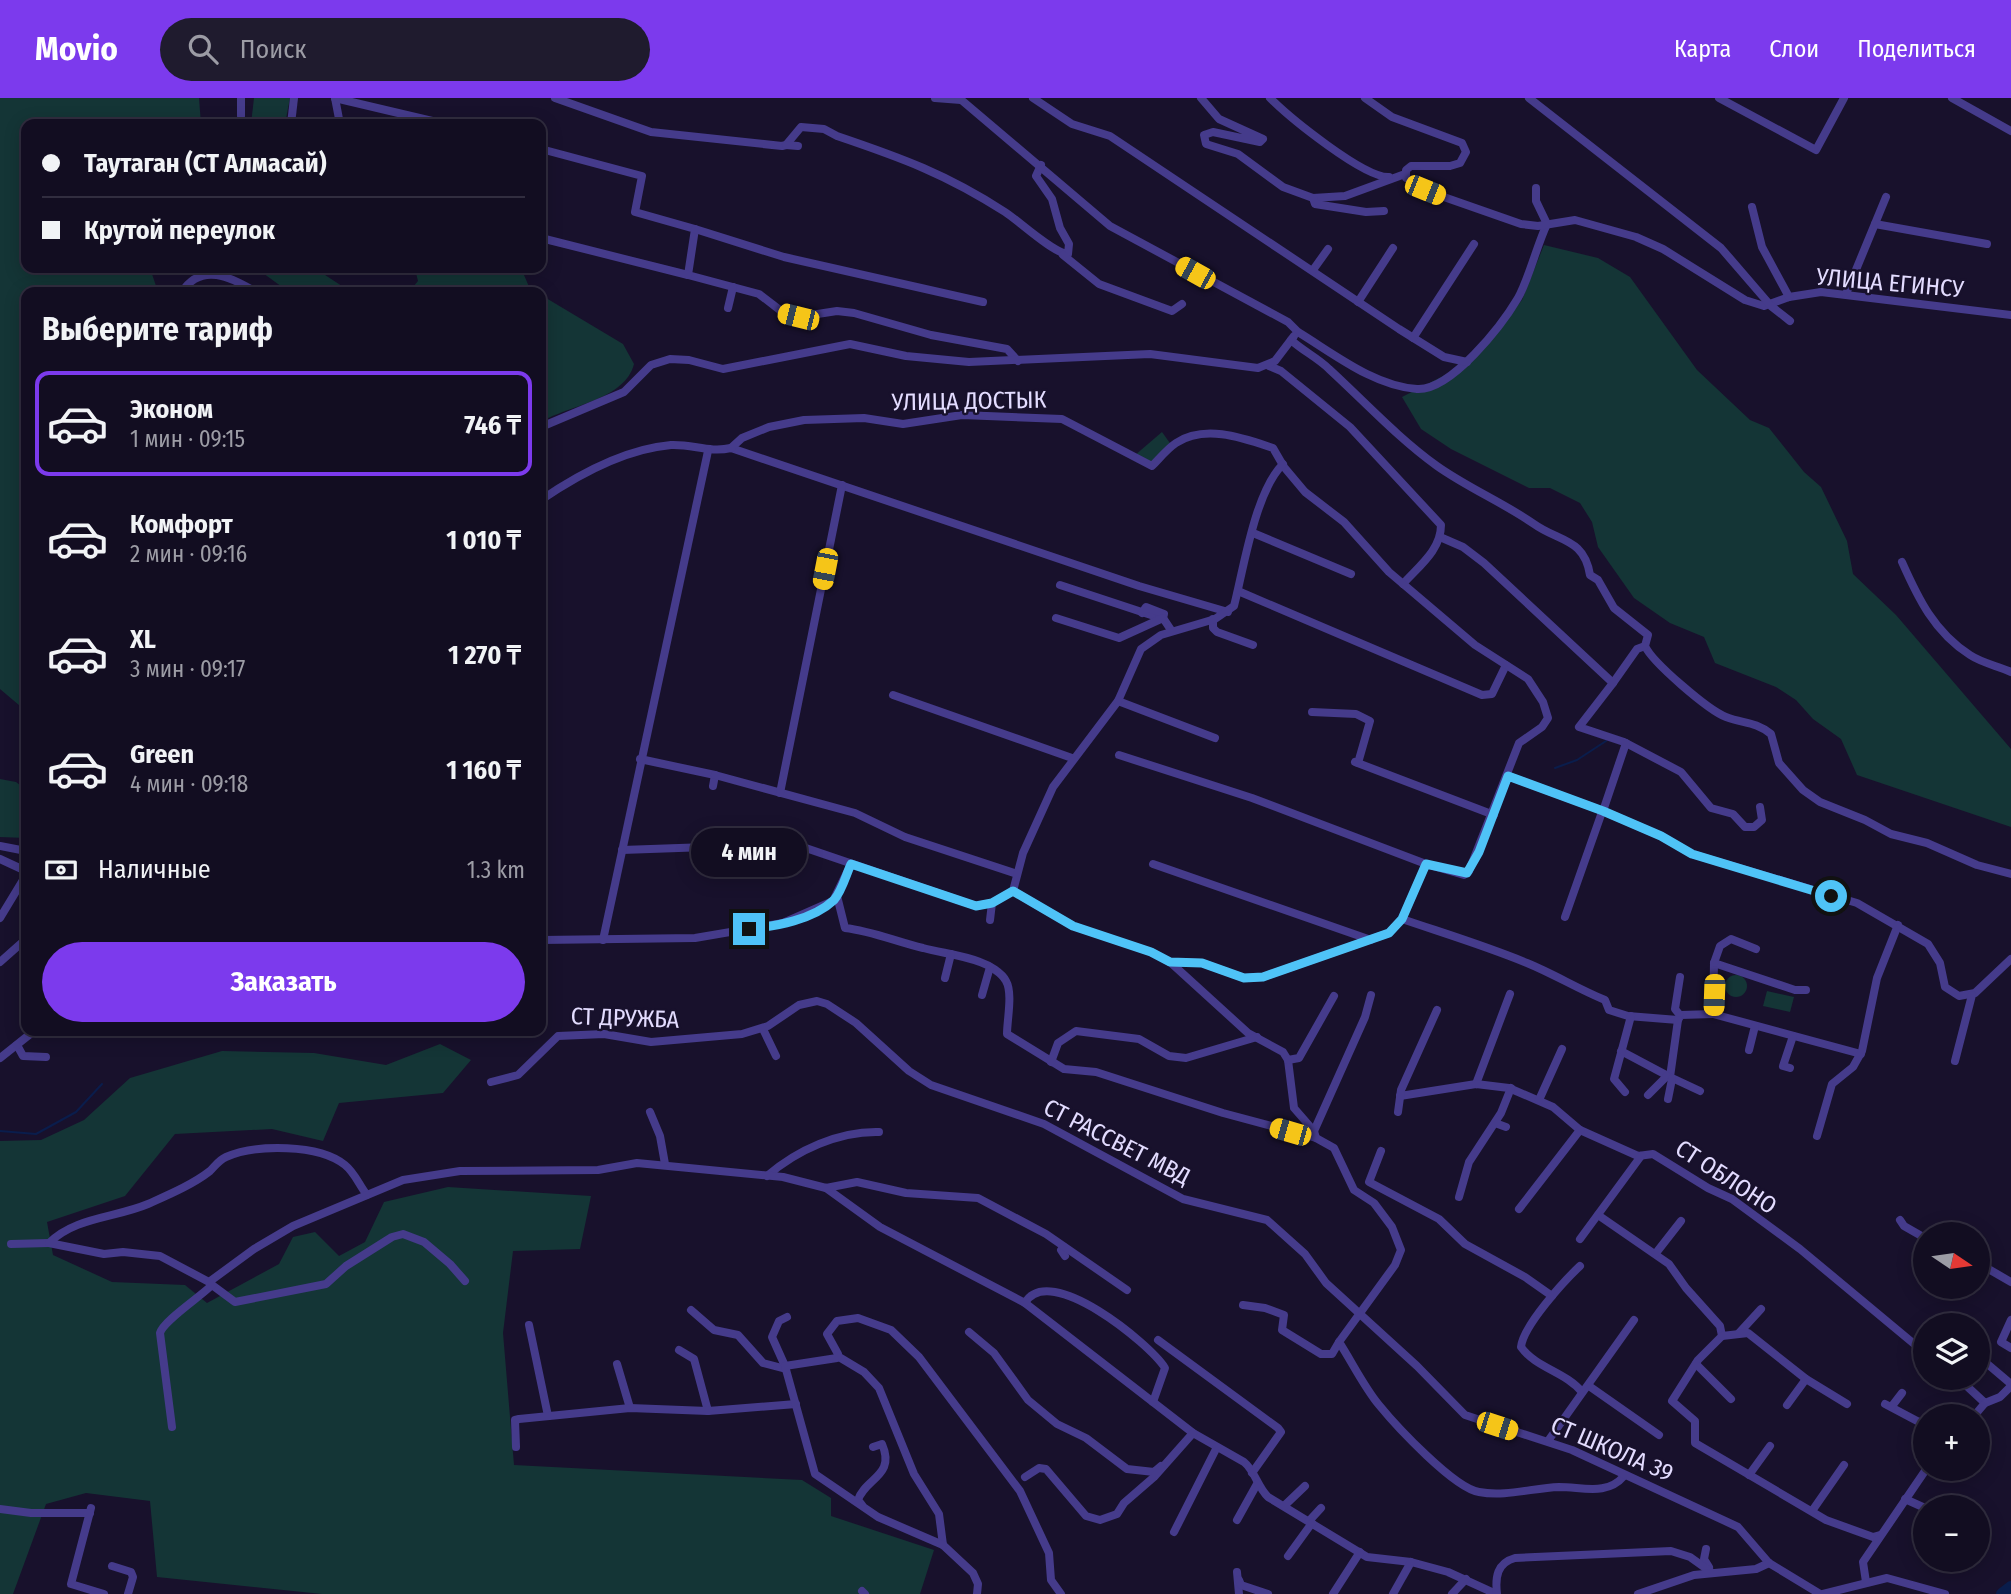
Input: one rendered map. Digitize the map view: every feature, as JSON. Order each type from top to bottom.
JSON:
[{"type":"street","points":[[241,98],[241,116]]},
{"type":"street","points":[[292,119],[294,98]]},
{"type":"street","points":[[339,119],[335,98],[424,119]]},
{"type":"street","points":[[555,98],[651,132],[798,146]]},
{"type":"street","points":[[935,98],[960,99],[1110,226],[1288,322],[1298,332],[1370,375],[1406,387],[1430,387],[1467,362],[1519,297],[1547,224],[1536,201],[1536,188]]},
{"type":"street","points":[[1032,98],[1072,124],[1110,136],[1413,338],[1444,357],[1467,362]]},
{"type":"street","points":[[1201,98],[1219,118],[1263,139],[1259,142],[1213,132],[1204,135],[1206,144],[1238,154],[1283,187],[1314,198],[1345,196],[1374,179],[1402,175],[1411,166],[1456,166],[1464,159],[1464,147],[1457,140],[1392,117],[1365,98]]},
{"type":"street","points":[[1270,98],[1314,136],[1374,179]]},
{"type":"street","points":[[1529,98],[1721,248],[1771,306],[1790,321]]},
{"type":"street","points":[[1719,98],[1816,150],[1844,98]]},
{"type":"street","points":[[1952,98],[2011,131]]},
{"type":"street","points":[[786,145],[801,127],[816,127],[912,160],[979,195],[1066,252]]},
{"type":"street","points":[[546,150],[640,174],[643,182],[635,212],[784,257],[983,302]]},
{"type":"street","points":[[1041,165],[1036,176],[1052,199],[1066,252],[1073,262],[1099,284],[1142,301],[1172,312],[1182,304]]},
{"type":"street","points":[[1402,175],[1425,190],[1521,225],[1575,220],[1636,237],[1664,249],[1745,300],[1771,306]]},
{"type":"street","points":[[1846,294],[1886,197]]},
{"type":"street","points":[[1314,198],[1315,204],[1366,212],[1384,211]]},
{"type":"street","points":[[1752,207],[1762,247],[1789,297]]},
{"type":"street","points":[[1875,224],[1987,244]]},
{"type":"street","points":[[688,275],[695,229]]},
{"type":"street","points":[[546,240],[759,294],[785,314],[798,317],[837,311],[854,313],[931,335],[1007,349],[1018,361]]},
{"type":"street","points":[[546,245],[557,243]]},
{"type":"street","points":[[1413,338],[1474,244]]},
{"type":"street","points":[[1358,302],[1393,248]]},
{"type":"street","points":[[1313,270],[1328,249]]},
{"type":"street","points":[[193,273],[195,277]]},
{"type":"street","points":[[186,287],[199,274],[215,274],[245,287]]},
{"type":"street","points":[[728,308],[733,287]]},
{"type":"street","name":"УЛИЦА ЕГИНСУ","points":[[1771,306],[1789,297],[1821,292],[2011,315]]},
{"type":"street","points":[[546,425],[624,392],[651,365],[670,359],[689,360],[723,369],[850,344],[924,358],[983,363],[1150,354],[1247,369],[1272,363],[1298,332]]},
{"type":"street","points":[[1291,340],[1328,368],[1374,413],[1433,463],[1512,512],[1569,541],[1582,553],[1589,564],[1590,575],[1598,580],[1614,608],[1648,635],[1644,646],[1637,649],[1579,727],[1626,743],[1681,772],[1711,808],[1733,814],[1745,827],[1752,828],[1760,822],[1760,807]]},
{"type":"street","points":[[1272,363],[1350,427],[1395,472],[1441,525],[1440,537],[1434,550],[1403,584]]},
{"type":"street","name":"УЛИЦА ДОСТЫК","points":[[731,447],[741,439],[765,429],[799,421],[864,418],[903,424],[962,415],[1062,419],[1152,466],[1177,442],[1222,433],[1273,447],[1306,492],[1344,522],[1403,584],[1475,645],[1532,684],[1548,718],[1542,727],[1519,743],[1508,776]]},
{"type":"street","points":[[546,497],[634,452],[674,445],[708,451],[731,447],[1139,586],[1228,612]]},
{"type":"street","points":[[603,940],[708,451]]},
{"type":"street","points":[[622,850],[786,843],[976,906],[992,903],[1013,891],[1044,806],[1072,758],[1118,701],[1141,649],[1171,630],[1213,619],[1234,606],[1253,533],[1272,476],[1283,464]]},
{"type":"street","points":[[780,793],[842,485]]},
{"type":"street","points":[[1253,533],[1351,574]]},
{"type":"street","points":[[1440,537],[1463,547],[1484,563],[1613,683]]},
{"type":"street","points":[[1902,562],[1917,597],[1936,626],[1971,656],[2011,672]]},
{"type":"street","points":[[1060,585],[1163,618],[1171,630]]},
{"type":"street","points":[[1238,591],[1482,695],[1492,694],[1506,664]]},
{"type":"street","points":[[1056,618],[1119,638],[1163,618]]},
{"type":"street","points":[[1213,619],[1213,628],[1217,632],[1254,646]]},
{"type":"street","points":[[1644,646],[1653,660],[1725,717],[1746,720],[1771,734],[1776,758],[1814,798],[1891,834],[1927,843],[1977,865],[2011,874]]},
{"type":"street","points":[[893,695],[1072,758]]},
{"type":"street","points":[[1118,701],[1214,738]]},
{"type":"street","points":[[1312,712],[1356,714],[1370,721],[1357,762],[1493,815]]},
{"type":"street","points":[[1565,917],[1626,743]]},
{"type":"street","points":[[1119,755],[1252,798],[1426,864],[1467,873],[1474,862],[1508,776],[1661,836],[1692,854],[1857,903],[1898,925],[1933,950],[1940,962],[1942,980],[1949,991],[1959,996],[1972,995]]},
{"type":"street","points":[[640,760],[715,775],[855,813],[905,837],[1017,874]]},
{"type":"street","points":[[713,786],[715,775]]},
{"type":"street","points":[[0,846],[21,850]]},
{"type":"street","points":[[0,859],[21,870]]},
{"type":"street","points":[[546,940],[704,937],[761,927],[806,915],[837,896],[851,864]]},
{"type":"street","points":[[1153,864],[1371,940]]},
{"type":"street","points":[[1170,962],[1202,963],[1233,975],[1253,978],[1276,974],[1371,940],[1389,933],[1402,919],[1426,864]]},
{"type":"street","points":[[0,918],[21,882]]},
{"type":"street","points":[[1013,891],[1073,926],[1151,952],[1170,962],[1200,992],[1257,1037],[1276,1046],[1287,1060],[1294,1108],[1315,1134],[1334,1148],[1354,1190],[1374,1203],[1392,1227],[1401,1254],[1332,1354],[1321,1354],[1282,1330],[1284,1315],[1243,1305]]},
{"type":"street","points":[[837,896],[845,928],[868,931],[990,967],[1007,981],[1006,1034],[1064,1069],[1096,1072],[1223,1113],[1315,1134]]},
{"type":"street","points":[[990,920],[992,903]]},
{"type":"street","points":[[1402,919],[1537,967],[1567,981],[1576,989],[1605,1000],[1609,1010],[1631,1016],[1713,1014],[1861,1054]]},
{"type":"street","points":[[1817,1136],[1832,1084],[1853,1068],[1861,1054],[1877,978],[1898,925]]},
{"type":"street","points":[[1713,1014],[1714,963],[1720,946],[1731,939],[1756,949]]},
{"type":"street","points":[[0,962],[21,943]]},
{"type":"street","points":[[945,978],[951,954]]},
{"type":"street","points":[[1955,1061],[1972,995],[2011,959]]},
{"type":"street","points":[[1714,963],[1795,990],[1806,990]]},
{"type":"street","points":[[982,995],[990,967]]},
{"type":"street","points":[[1680,977],[1675,1009],[1681,1016]]},
{"type":"street","points":[[1668,1099],[1684,1004],[1678,992]]},
{"type":"street","points":[[1476,1084],[1510,994]]},
{"type":"street","points":[[1315,1134],[1365,1017],[1371,995]]},
{"type":"street","points":[[1287,1060],[1299,1058],[1334,996]]},
{"type":"street","name":"СТ ДРУЖБА","points":[[491,1082],[518,1075],[558,1036],[565,1034],[604,1034],[651,1042],[741,1034],[763,1029],[799,1005],[817,1001],[827,1004],[856,1023],[909,1071]]},
{"type":"street","points":[[1398,1112],[1400,1096],[1437,1010]]},
{"type":"street","points":[[1625,1092],[1614,1079],[1631,1016]]},
{"type":"street","points":[[1749,1050],[1755,1026]]},
{"type":"street","points":[[763,1029],[776,1056]]},
{"type":"street","points":[[1051,1062],[1058,1043],[1076,1031],[1139,1039],[1169,1056],[1186,1058],[1257,1037]]},
{"type":"street","points":[[0,1058],[28,1036]]},
{"type":"street","points":[[1784,1069],[1793,1036]]},
{"type":"street","points":[[17,1045],[23,1056],[46,1057]]},
{"type":"street","points":[[1539,1100],[1562,1049]]},
{"type":"street","points":[[1621,1051],[1700,1091]]},
{"type":"street","name":"СТ РАССВЕТ МВД","points":[[909,1071],[931,1085],[1044,1124],[1115,1165],[1183,1199],[1267,1220],[1289,1237],[1326,1283],[1359,1313]]},
{"type":"street","points":[[1648,1096],[1670,1077]]},
{"type":"street","name":"СТ ОБЛОНО","points":[[1400,1096],[1476,1084],[1511,1088],[1553,1107],[1580,1130],[1641,1156],[1653,1154],[1708,1188],[1732,1199],[1800,1249],[1913,1343]]},
{"type":"street","points":[[1459,1197],[1469,1162],[1495,1123],[1511,1088]]},
{"type":"street","points":[[650,1112],[660,1136],[665,1164]]},
{"type":"street","points":[[1495,1123],[1506,1127]]},
{"type":"street","points":[[1519,1209],[1580,1130]]},
{"type":"street","points":[[767,1176],[789,1158],[824,1143],[861,1132],[879,1132]]},
{"type":"street","points":[[49,1243],[67,1228],[149,1204],[192,1182],[223,1158],[240,1153],[301,1148],[331,1156],[353,1174],[358,1185],[368,1195]]},
{"type":"street","points":[[1381,1151],[1369,1182],[1439,1219],[1465,1244],[1525,1277],[1552,1296]]},
{"type":"street","points":[[1580,1239],[1641,1156]]},
{"type":"street","points":[[172,1427],[162,1326],[270,1238],[389,1185],[433,1173],[499,1169],[598,1170],[637,1163],[665,1164],[810,1182],[826,1188],[880,1227],[1026,1303],[1193,1433],[1244,1462],[1268,1497],[1372,1558],[1411,1562],[1466,1579],[1497,1594],[1499,1568],[1503,1562],[1515,1558],[1671,1551],[1690,1557],[1714,1572]]},
{"type":"street","points":[[826,1188],[857,1182],[906,1193],[978,1198],[1006,1211],[1127,1290]]},
{"type":"street","points":[[1598,1215],[1657,1253],[1669,1264],[1686,1288],[1720,1326],[1722,1336]]},
{"type":"street","points":[[1900,1220],[1913,1231]]},
{"type":"street","points":[[1657,1253],[1681,1221]]},
{"type":"street","points":[[11,1244],[49,1243],[104,1254],[123,1252],[160,1256],[211,1284],[235,1302],[326,1284],[346,1266],[392,1237],[402,1234],[424,1242],[465,1281]]},
{"type":"street","points":[[1580,1266],[1552,1296],[1525,1334],[1521,1347],[1537,1362],[1659,1435]]},
{"type":"street","points":[[1990,1270],[2011,1282]]},
{"type":"street","points":[[1026,1303],[1032,1294],[1044,1291],[1074,1296],[1101,1312],[1165,1368],[1153,1402]]},
{"type":"street","points":[[1739,1333],[1761,1308]]},
{"type":"street","points":[[691,1310],[714,1330],[738,1335],[763,1363],[786,1368],[839,1357]]},
{"type":"street","name":"СТ ШКОЛА 39","points":[[1359,1313],[1465,1415],[1548,1441],[1624,1476],[1681,1498],[1746,1532],[1769,1563],[1822,1594]]},
{"type":"street","points":[[787,1317],[779,1321],[772,1337],[786,1368],[817,1479],[878,1517],[943,1545],[973,1573],[978,1584],[977,1594]]},
{"type":"street","points":[[943,1545],[939,1514],[914,1474],[879,1388],[864,1372],[839,1357],[828,1338],[828,1329],[833,1323],[846,1318],[858,1318],[891,1330],[919,1357],[1013,1481],[1049,1553],[1051,1580],[1061,1594]]},
{"type":"street","points":[[1548,1441],[1634,1320]]},
{"type":"street","points":[[2011,1320],[2001,1342],[2011,1348]]},
{"type":"street","points":[[529,1325],[548,1416]]},
{"type":"street","points":[[969,1332],[994,1353],[1028,1400],[1057,1424],[1086,1438],[1127,1469],[1154,1472],[1161,1466]]},
{"type":"street","points":[[1847,1404],[1806,1380],[1748,1333],[1722,1336],[1696,1364],[1672,1401],[1695,1421],[1698,1446],[1812,1511],[1867,1535],[1880,1535]]},
{"type":"street","points":[[1157,1340],[1278,1429],[1280,1435],[1252,1472]]},
{"type":"street","points":[[1339,1342],[1378,1405],[1419,1447],[1460,1484],[1472,1490],[1489,1493],[1532,1488],[1605,1489],[1614,1486],[1624,1476]]},
{"type":"street","points":[[678,1350],[694,1359],[708,1411]]},
{"type":"street","points":[[617,1364],[630,1408]]},
{"type":"street","points":[[1696,1364],[1731,1399]]},
{"type":"street","points":[[1971,1390],[1985,1403],[1995,1401],[2009,1385],[1990,1367]]},
{"type":"street","points":[[1787,1405],[1806,1380]]},
{"type":"street","points":[[1902,1393],[1888,1405],[1913,1419]]},
{"type":"street","points":[[516,1447],[515,1420],[630,1408],[708,1411],[796,1404]]},
{"type":"street","points":[[1025,1477],[1039,1468],[1049,1471],[1086,1516],[1100,1520],[1117,1514],[1193,1433]]},
{"type":"street","points":[[862,1505],[858,1500],[860,1494],[877,1480],[886,1457],[882,1444],[873,1447]]},
{"type":"street","points":[[1749,1475],[1770,1446]]},
{"type":"street","points":[[1174,1532],[1217,1447]]},
{"type":"street","points":[[1812,1511],[1843,1465]]},
{"type":"street","points":[[1866,1583],[1863,1562],[1918,1481]]},
{"type":"street","points":[[1237,1520],[1257,1484]]},
{"type":"street","points":[[1284,1506],[1305,1486]]},
{"type":"street","points":[[1905,1499],[1913,1503]]},
{"type":"street","points":[[1288,1556],[1321,1508]]},
{"type":"street","points":[[0,1509],[31,1513],[90,1511],[71,1584],[104,1594]]},
{"type":"street","points":[[1706,1549],[1706,1566],[1714,1572]]},
{"type":"street","points":[[1337,1593],[1360,1552]]},
{"type":"street","points":[[1393,1594],[1411,1562]]},
{"type":"street","points":[[1638,1594],[1682,1578],[1756,1569],[1769,1563]]},
{"type":"street","points":[[112,1566],[128,1569],[133,1577],[128,1594]]},
{"type":"street","points":[[1239,1594],[1238,1576],[1241,1585],[1268,1594]]},
{"type":"street","points":[[1822,1594],[1887,1578],[1945,1594]]},
{"type":"street","points":[[1452,1594],[1466,1579]]},
{"type":"green space","points":[[0,98],[199,98],[201,119],[21,119],[21,273],[152,273],[156,287],[21,287],[21,707],[0,689]]},
{"type":"green space","points":[[254,98],[290,98],[286,119],[252,119]]},
{"type":"green space","points":[[1544,245],[1598,258],[1630,277],[1697,370],[1750,420],[1769,428],[1804,472],[1821,487],[1847,541],[1853,574],[1896,615],[2011,749],[2011,827],[1857,775],[1841,739],[1813,719],[1796,700],[1776,687],[1715,663],[1704,637],[1670,623],[1634,598],[1598,547],[1592,522],[1580,503],[1550,488],[1529,488],[1451,449],[1421,429],[1402,397],[1474,360],[1522,300]]},
{"type":"green space","points":[[263,273],[322,273],[343,287],[282,287]]},
{"type":"green space","points":[[416,273],[519,273],[524,275],[529,287],[413,287],[418,281]]},
{"type":"green space","points":[[546,298],[623,344],[634,364],[629,376],[608,394],[546,420]]},
{"type":"green space","points":[[1162,432],[1172,446],[1151,466],[1134,456]]},
{"type":"green space","points":[[0,779],[16,782],[21,786],[21,838],[0,837]]},
{"type":"green space","points":[[1736,975],[1744,978],[1747,986],[1744,994],[1736,997],[1728,994],[1725,986],[1728,978]]},
{"type":"green space","points":[[1767,991],[1794,997],[1790,1012],[1763,1006]]},
{"type":"green space","points":[[440,1044],[471,1060],[443,1093],[339,1103],[323,1141],[272,1129],[175,1134],[125,1196],[47,1222],[53,1255],[112,1282],[185,1285],[207,1303],[279,1264],[293,1237],[315,1232],[339,1256],[365,1242],[384,1202],[448,1187],[591,1196],[580,1249],[513,1251],[503,1333],[514,1465],[802,1480],[831,1498],[831,1516],[934,1550],[920,1594],[322,1594],[157,1577],[150,1501],[86,1493],[46,1504],[13,1594],[0,1594],[0,1141],[41,1140],[84,1120],[130,1078],[222,1051],[314,1053],[386,1065]]},
{"type":"waterway","points":[[1555,768],[1577,760],[1606,741]]},
{"type":"waterway","points":[[0,1131],[36,1134],[76,1112],[102,1084]]},
{"type":"waterway","points":[[2002,1594],[2011,1587]]},
{"type":"route","points":[[749,929],[790,921],[833,901],[851,864],[976,906],[992,903],[1013,891],[1073,926],[1151,952],[1170,962],[1190,961],[1244,978],[1263,977],[1389,933],[1402,919],[1426,864],[1464,875],[1467,873],[1479,852],[1508,776],[1603,811],[1661,836],[1692,854],[1831,896]]}]
